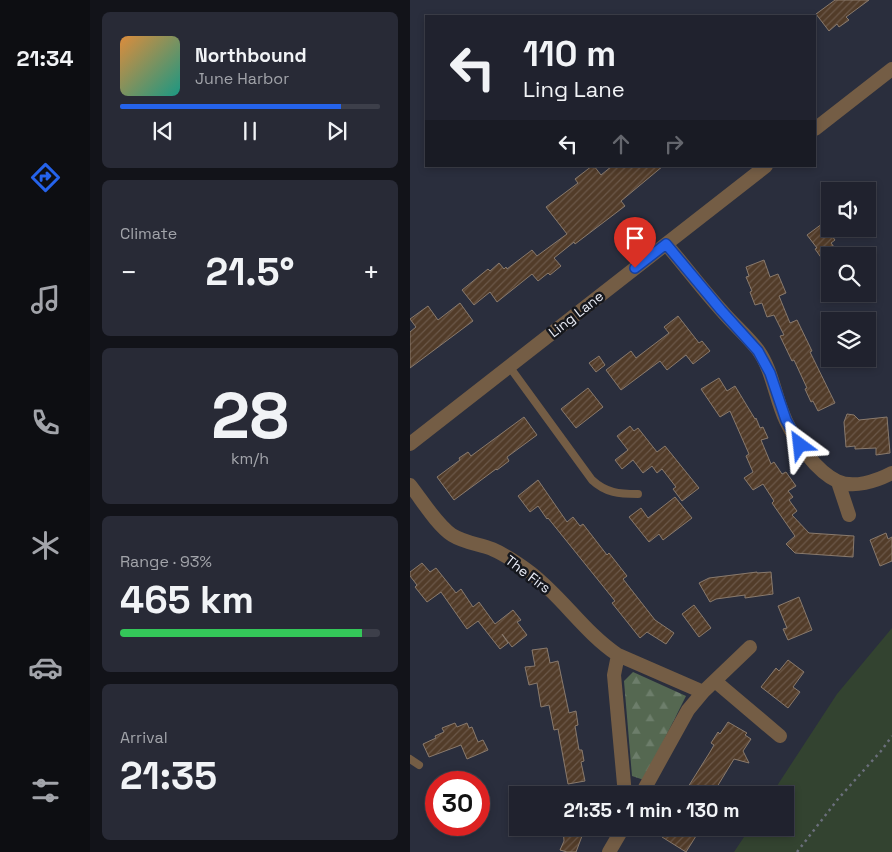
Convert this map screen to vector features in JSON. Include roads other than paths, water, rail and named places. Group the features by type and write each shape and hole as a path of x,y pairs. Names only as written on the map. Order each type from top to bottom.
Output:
{"street":[{"path":"816,128 892,69"},
{"name":"Ling Lane","path":"410,444 765,167"},
{"path":"666,244 758,351 770,373 786,420 800,445 817,466 838,482 857,484 892,473"},
{"path":"838,482 849,515"},
{"name":"The Firs","path":"410,485 443,527 451,534 465,541 492,549 513,560 550,589 593,635 618,655 703,692"},
{"path":"646,786 688,710 703,692 750,648"},
{"path":"618,655 614,675 624,786"},
{"path":"715,681 780,736"},
{"path":"609,852 618,836"}],"lane":[{"path":"509,366 592,480 608,491 618,494 638,494"},
{"path":"410,759 419,765"}]}
